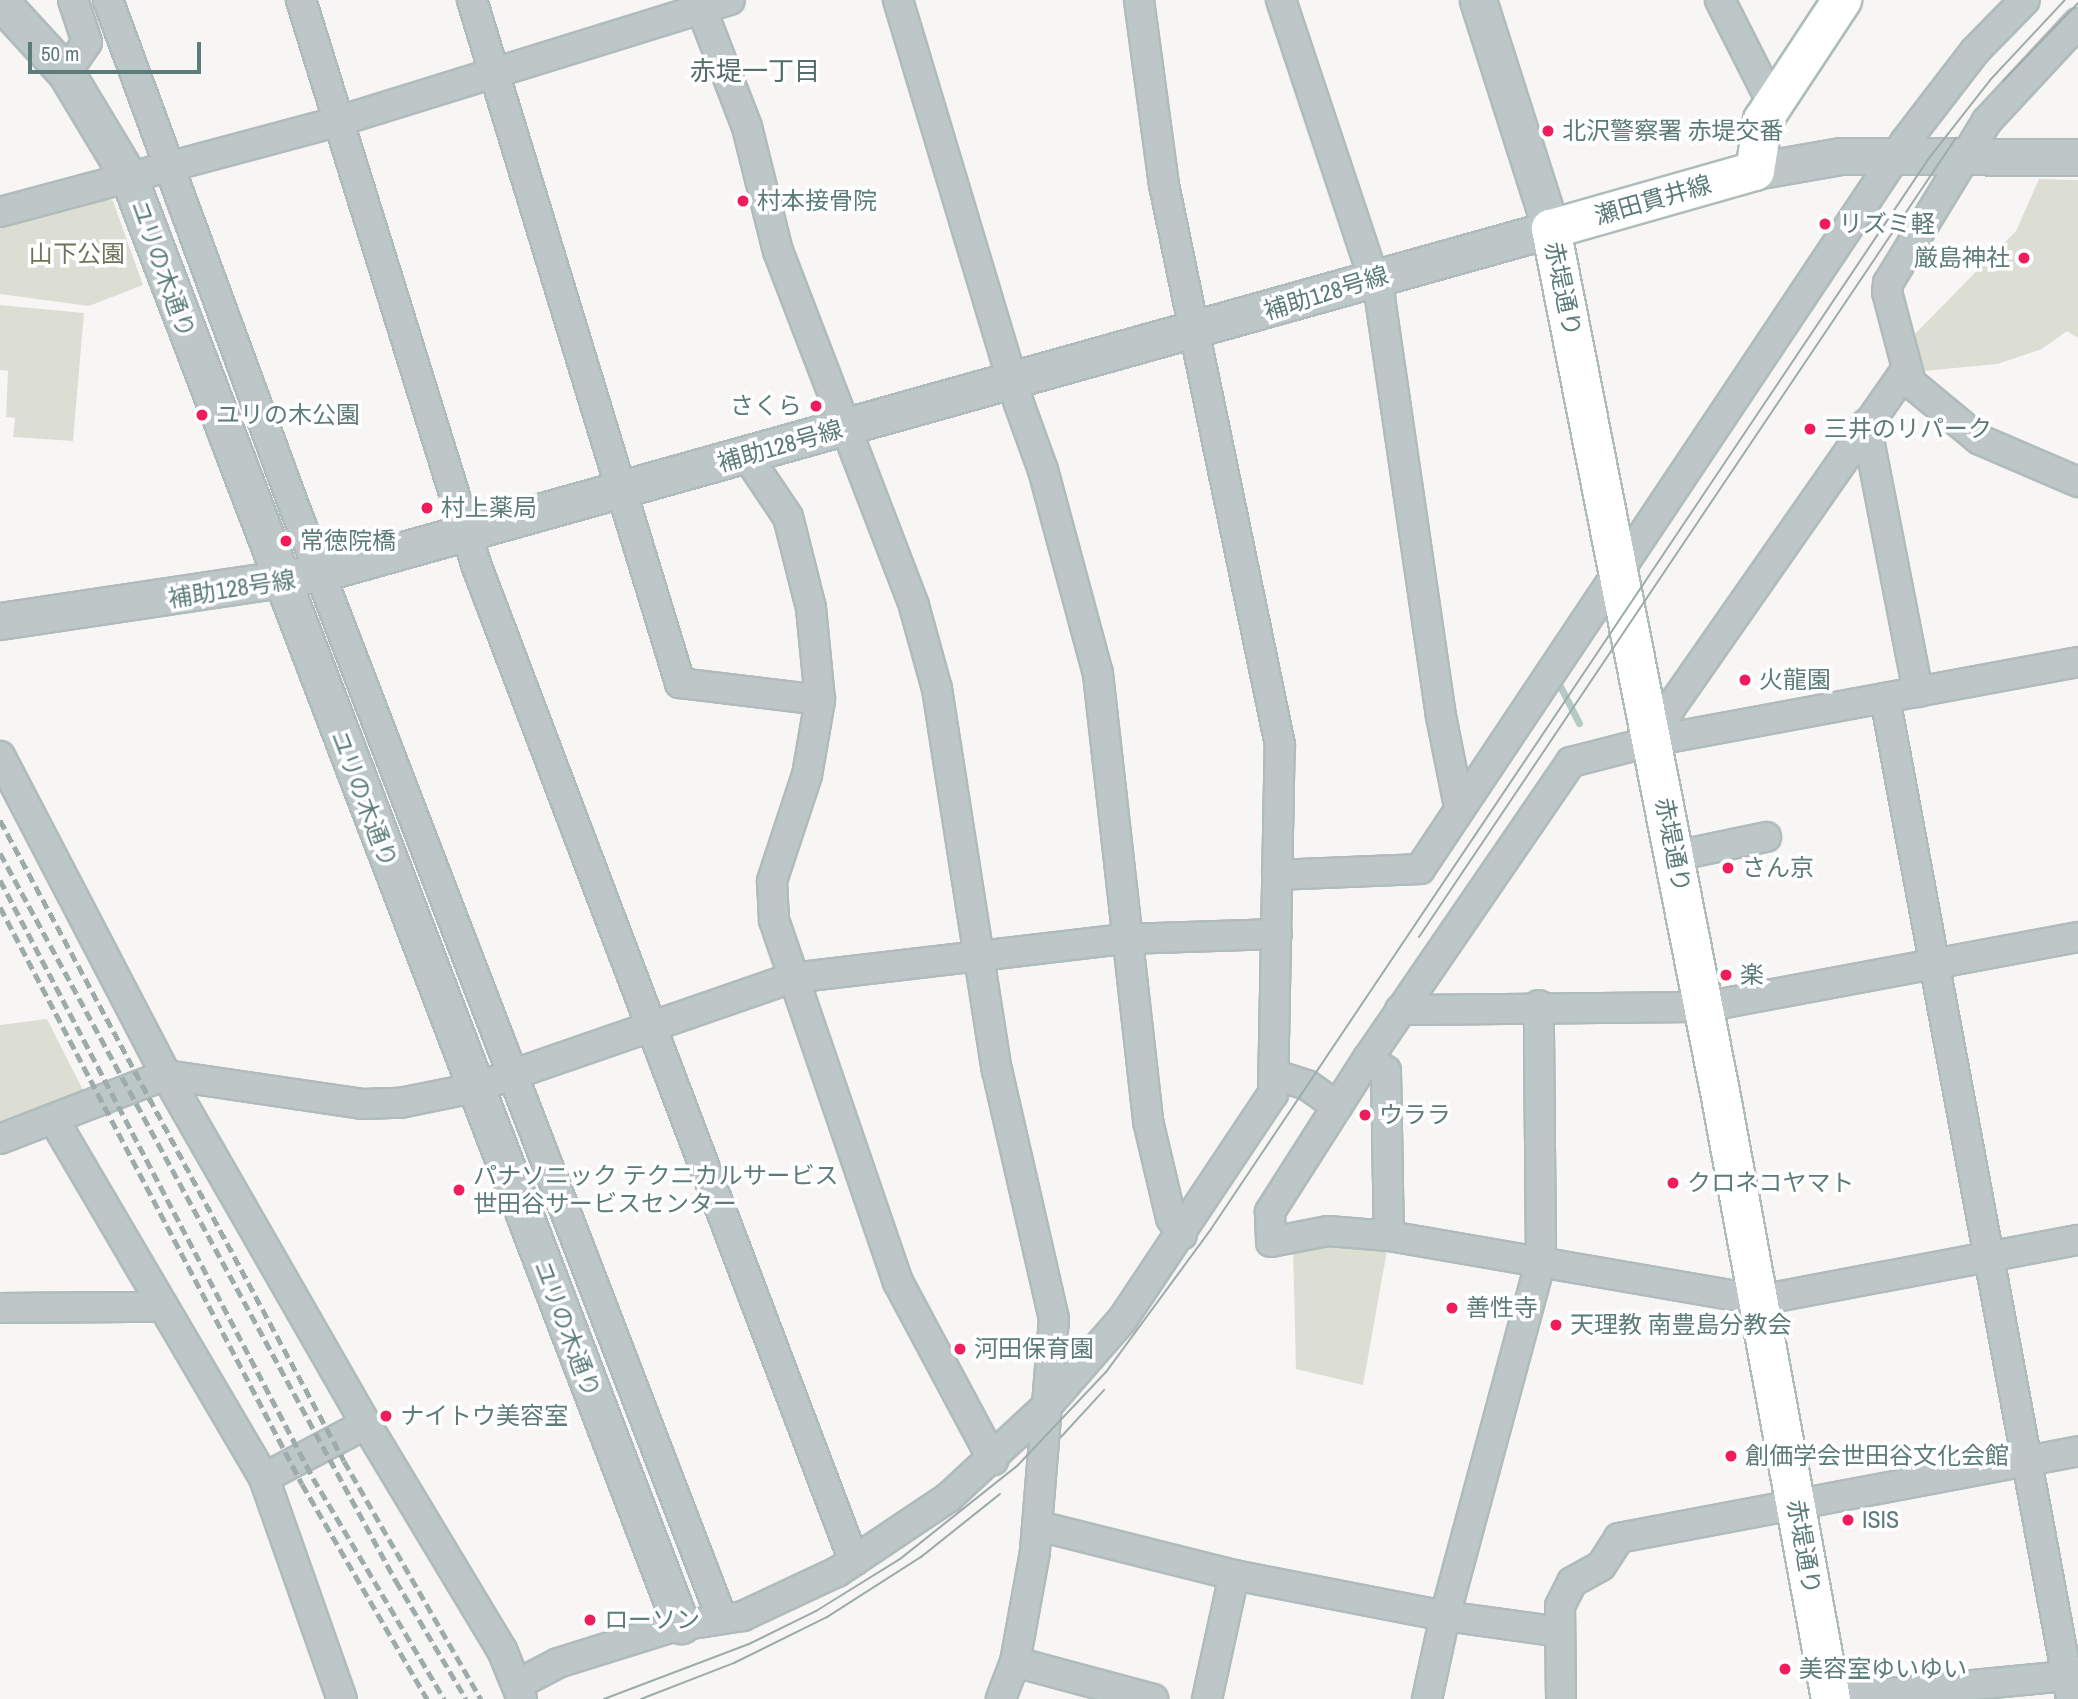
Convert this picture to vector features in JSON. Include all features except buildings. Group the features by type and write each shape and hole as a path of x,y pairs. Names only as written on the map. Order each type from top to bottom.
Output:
{"main road":[{"path":"1755,171 1763,121 1772,103 1842,0"},
{"name":"瀬田貫井線","path":"1551,229 1755,171"},
{"name":"赤堤通り","path":"1551,229 1760,1300 1830,1699"}],"street":[{"path":"66,73 87,42 73,0"},
{"path":"108,0 321,573 721,1616"},
{"path":"301,0 466,534 653,1023 854,1562"},
{"path":"472,0 625,490 680,683 820,700"},
{"path":"898,0 1012,382 1043,470 1098,674 1125,939 1148,1121 1171,1218 1182,1235"},
{"path":"0,756 166,1075 366,1424 502,1650 520,1692 558,1663 681,1625 721,1616 743,1616 854,1562 909,1527 993,1460 1046,1407 1122,1320 1182,1235 1273,1094 1276,1075 1280,746 1164,185 1139,0"},
{"path":"1281,0 1371,279 1380,298 1441,716 1460,806"},
{"name":"赤堤通り","path":"1478,0 1551,229"},
{"path":"1720,0 1772,103"},
{"path":"1277,875 1420,869 1940,93 2025,0"},
{"name":"ユリの木通り","path":"0,1 66,73 129,178 681,1625"},
{"path":"0,212 339,121 495,74 711,3 747,127 778,251 915,606 937,689 998,1070 1054,1319 1038,1526 1015,1662 1001,1699"},
{"path":"2078,23 1987,121 1888,283 1905,371 1911,383 1980,440 2078,483"},
{"name":"瀬田貫井線","path":"1755,171 1817,158 2078,157"},
{"name":"補助128号線","path":"0,621 281,582 321,573 1196,332 1371,279 1551,229"},
{"path":"1653,741 1671,707 1905,371"},
{"path":"1866,424 1918,692"},
{"path":"747,456 788,517 811,608 820,700 807,775 772,881 774,920 898,1282 993,1460"},
{"path":"2078,662 1653,741 1571,762 1400,1010 1270,1212 1271,1242 1328,1231 1389,1236 1541,1259 1760,1300 2078,1240"},
{"path":"1830,1699 2072,1683 2026,1461 1885,698"},
{"path":"1675,856 1766,837"},
{"path":"0,1139 166,1075 362,1104 400,1103 474,1088 653,1023 792,978 1125,939 1277,934"},
{"path":"1400,1010 1539,1005 1704,1007 2078,937"},
{"path":"1427,1699 1445,1616 1541,1259 1539,1005"},
{"path":"1368,1058 1387,1071 1389,1236"},
{"path":"1276,1075 1307,1085 1337,1106"},
{"path":"54,1120 264,1478 342,1699"},
{"path":"0,1308 163,1307"},
{"path":"264,1478 366,1424"},
{"path":"1561,1699 1560,1606 1572,1582 1601,1566 1619,1538 2078,1451"},
{"path":"1038,1526 1234,1575 1445,1616 1560,1632"},
{"path":"1207,1699 1234,1575"},
{"path":"1015,1662 1153,1699"}],"green space":[{"path":"2039,179 2078,180 2078,338 2067,331 2042,349 1997,364 1924,371 1908,341 2016,231"},
{"name":"山下公園","path":"99,195 113,201 143,285 89,306 0,294 0,221"},
{"path":"0,305 84,313 73,441 13,437 15,418 6,417 8,371 0,370"},
{"path":"47,1019 86,1096 0,1128 0,1025"},
{"path":"1333,1241 1388,1245 1363,1385 1296,1369 1293,1249"}],"waterway":[{"path":"1559,684 1579,723"}],"tram line":[{"path":"604,1699 749,1644 816,1611 900,1559 1018,1465 1106,1372 1211,1229 1929,158 1991,79 2065,0"},
{"path":"2003,81 2078,3"},
{"path":"1419,937 1956,138"},
{"path":"1061,1437 1104,1390"},
{"path":"641,1699 734,1663 827,1617 921,1557 1000,1494"}],"railway":[{"path":"0,820 344,1461 481,1699"},
{"path":"0,853 396,1581 466,1699"},
{"path":"0,880 313,1478 444,1699"},
{"path":"0,907 302,1484 427,1699"}],"place":[{"name":"北沢警察署 赤堤交番","path":"1548,131"},
{"name":"村本接骨院","path":"743,201"},
{"name":"リズミ軽","path":"1825,224"},
{"name":"厳島神社","path":"2024,258"},
{"name":"さくら","path":"816,406"},
{"name":"ユリの木公園","path":"202,415"},
{"name":"三井のリパーク","path":"1810,429"},
{"name":"村上薬局","path":"427,508"},
{"name":"常徳院橋","path":"286,541"},
{"name":"火龍園","path":"1745,680"},
{"name":"さん京","path":"1728,868"},
{"name":"楽","path":"1726,975"},
{"name":"ウララ","path":"1365,1115"},
{"name":"クロネコヤマト","path":"1673,1183"},
{"name":"パナソニック テクニカルサービス 世田谷サービスセンター","path":"459,1190"},
{"name":"善性寺","path":"1452,1308"},
{"name":"天理教 南豊島分教会","path":"1556,1325"},
{"name":"河田保育園","path":"960,1349"},
{"name":"ナイトウ美容室","path":"386,1416"},
{"name":"創価学会世田谷文化会館","path":"1731,1456"},
{"name":"ISIS","path":"1848,1520"},
{"name":"ローソン","path":"590,1620"},
{"name":"美容室ゆいゆい","path":"1785,1669"}],"district":[{"name":"赤堤一丁目","path":"755,71"}]}
